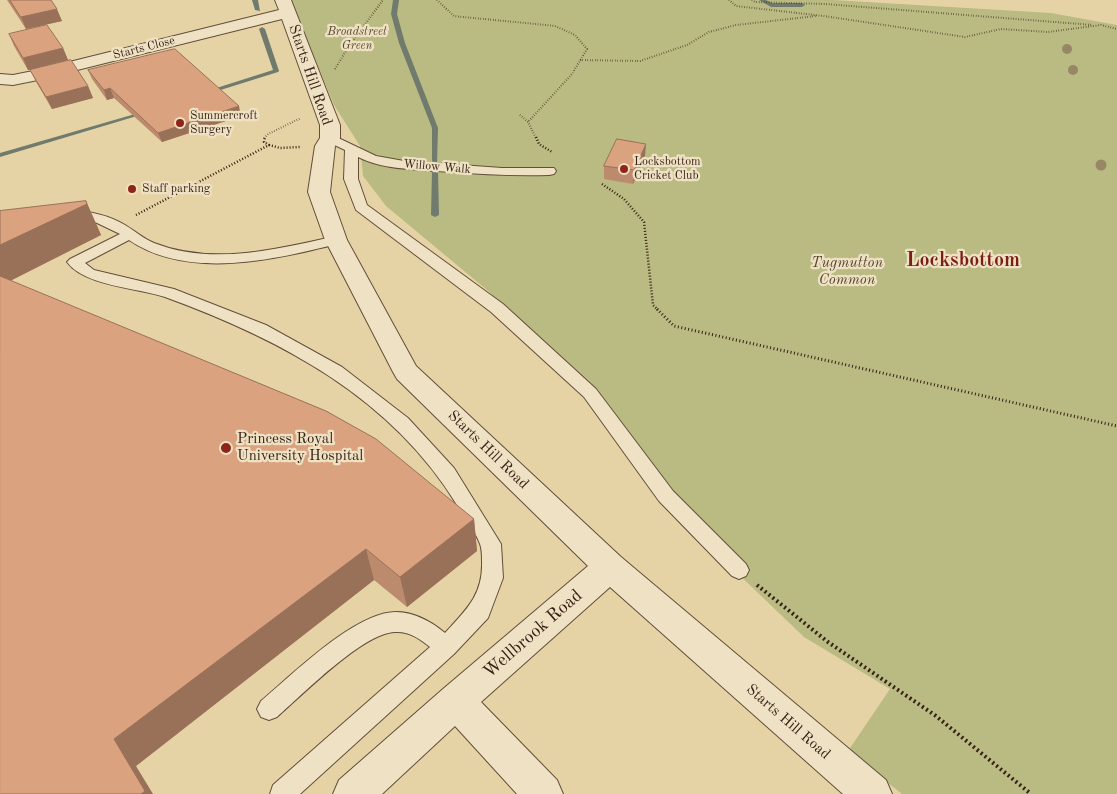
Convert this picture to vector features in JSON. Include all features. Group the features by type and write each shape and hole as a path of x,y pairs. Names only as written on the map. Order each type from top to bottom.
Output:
{"street":[{"name":"Starts Hill Road","path":"286,6 330,125 330,138 325,146 319,192 336,240 406,372 610,567 872,794"},
{"name":"Starts Close","path":"0,80 13,80 33,76 286,6"},
{"name":"Wellbrook Road","path":"353,794 456,700 610,567"},
{"path":"456,700 543,794"}],"lane":[{"name":"Willow Walk","path":"330,138 372,159 404,165 502,172 549,171"},
{"path":"351,150 351,179 361,207 497,308 590,393 666,496 738,570"},
{"path":"57,213 94,216 123,230 149,246 190,257 231,260 336,240"},
{"path":"123,230 75,262 89,273 168,292 260,329 336,370 402,423 447,473 491,544 493,578 480,611 446,647 282,794"},
{"path":"268,709 338,650 365,631 394,622 424,628 446,647"}],"path":[{"path":"320,96 349,46 383,0"},
{"path":"437,0 454,16 542,24 566,30 582,41 587,49 572,74 528,122"},
{"path":"729,0 736,6 824,16 964,37 1001,29 1048,32 1101,26"},
{"path":"752,0 755,2 825,4 1117,28"},
{"path":"580,60 640,61 688,45 709,32 736,25 824,16"},
{"path":"520,115 528,122 539,144 557,155"},
{"path":"303,116 268,134 264,138 264,142 280,148 308,146"},
{"path":"123,230 269,145"},
{"path":"602,184 624,199 644,222 653,305 674,326 1117,426"},
{"path":"738,570 828,642 936,716 1031,794"}],"green space":[{"name":"Tugmutton Common","path":"290,0 833,0 1051,13 1117,25 1117,794 902,794 848,751 890,689 804,637 658,497 618,445 634,439 609,405 487,290 386,206 363,176 360,146 334,105"}],"building":[{"path":"10,0 51,0 57,9 21,17"},
{"path":"47,25 63,48 23,58 9,34"},
{"path":"175,49 239,106 158,133 110,88 104,90 88,70"},
{"path":"71,60 88,86 46,97 30,70"},
{"path":"617,139 646,144 634,170 604,166"},
{"path":"86,201 87,204 0,245 0,211"},
{"path":"0,276 326,411 376,439 474,519 400,577 366,549 114,739 145,791 141,794 0,794"}],"waterway":[{"path":"255,0 258,10"},
{"path":"396,0 394,14 402,43 435,128 435,163"},
{"path":"762,0 771,5 802,5"},
{"path":"209,92 276,71 262,29"},
{"path":"0,155 144,113"},
{"path":"435,171 435,215"}],"place":[{"name":"Summercroft Surgery","path":"180,123"},
{"name":"Locksbottom Cricket Club","path":"624,169"},
{"name":"Staff parking","path":"132,189"},
{"name":"Princess Royal University Hospital","path":"226,448"}],"district":[{"name":"Locksbottom","path":"963,261"}],"park label":[{"name":"Broadstreet Green","path":"357,39"}]}
